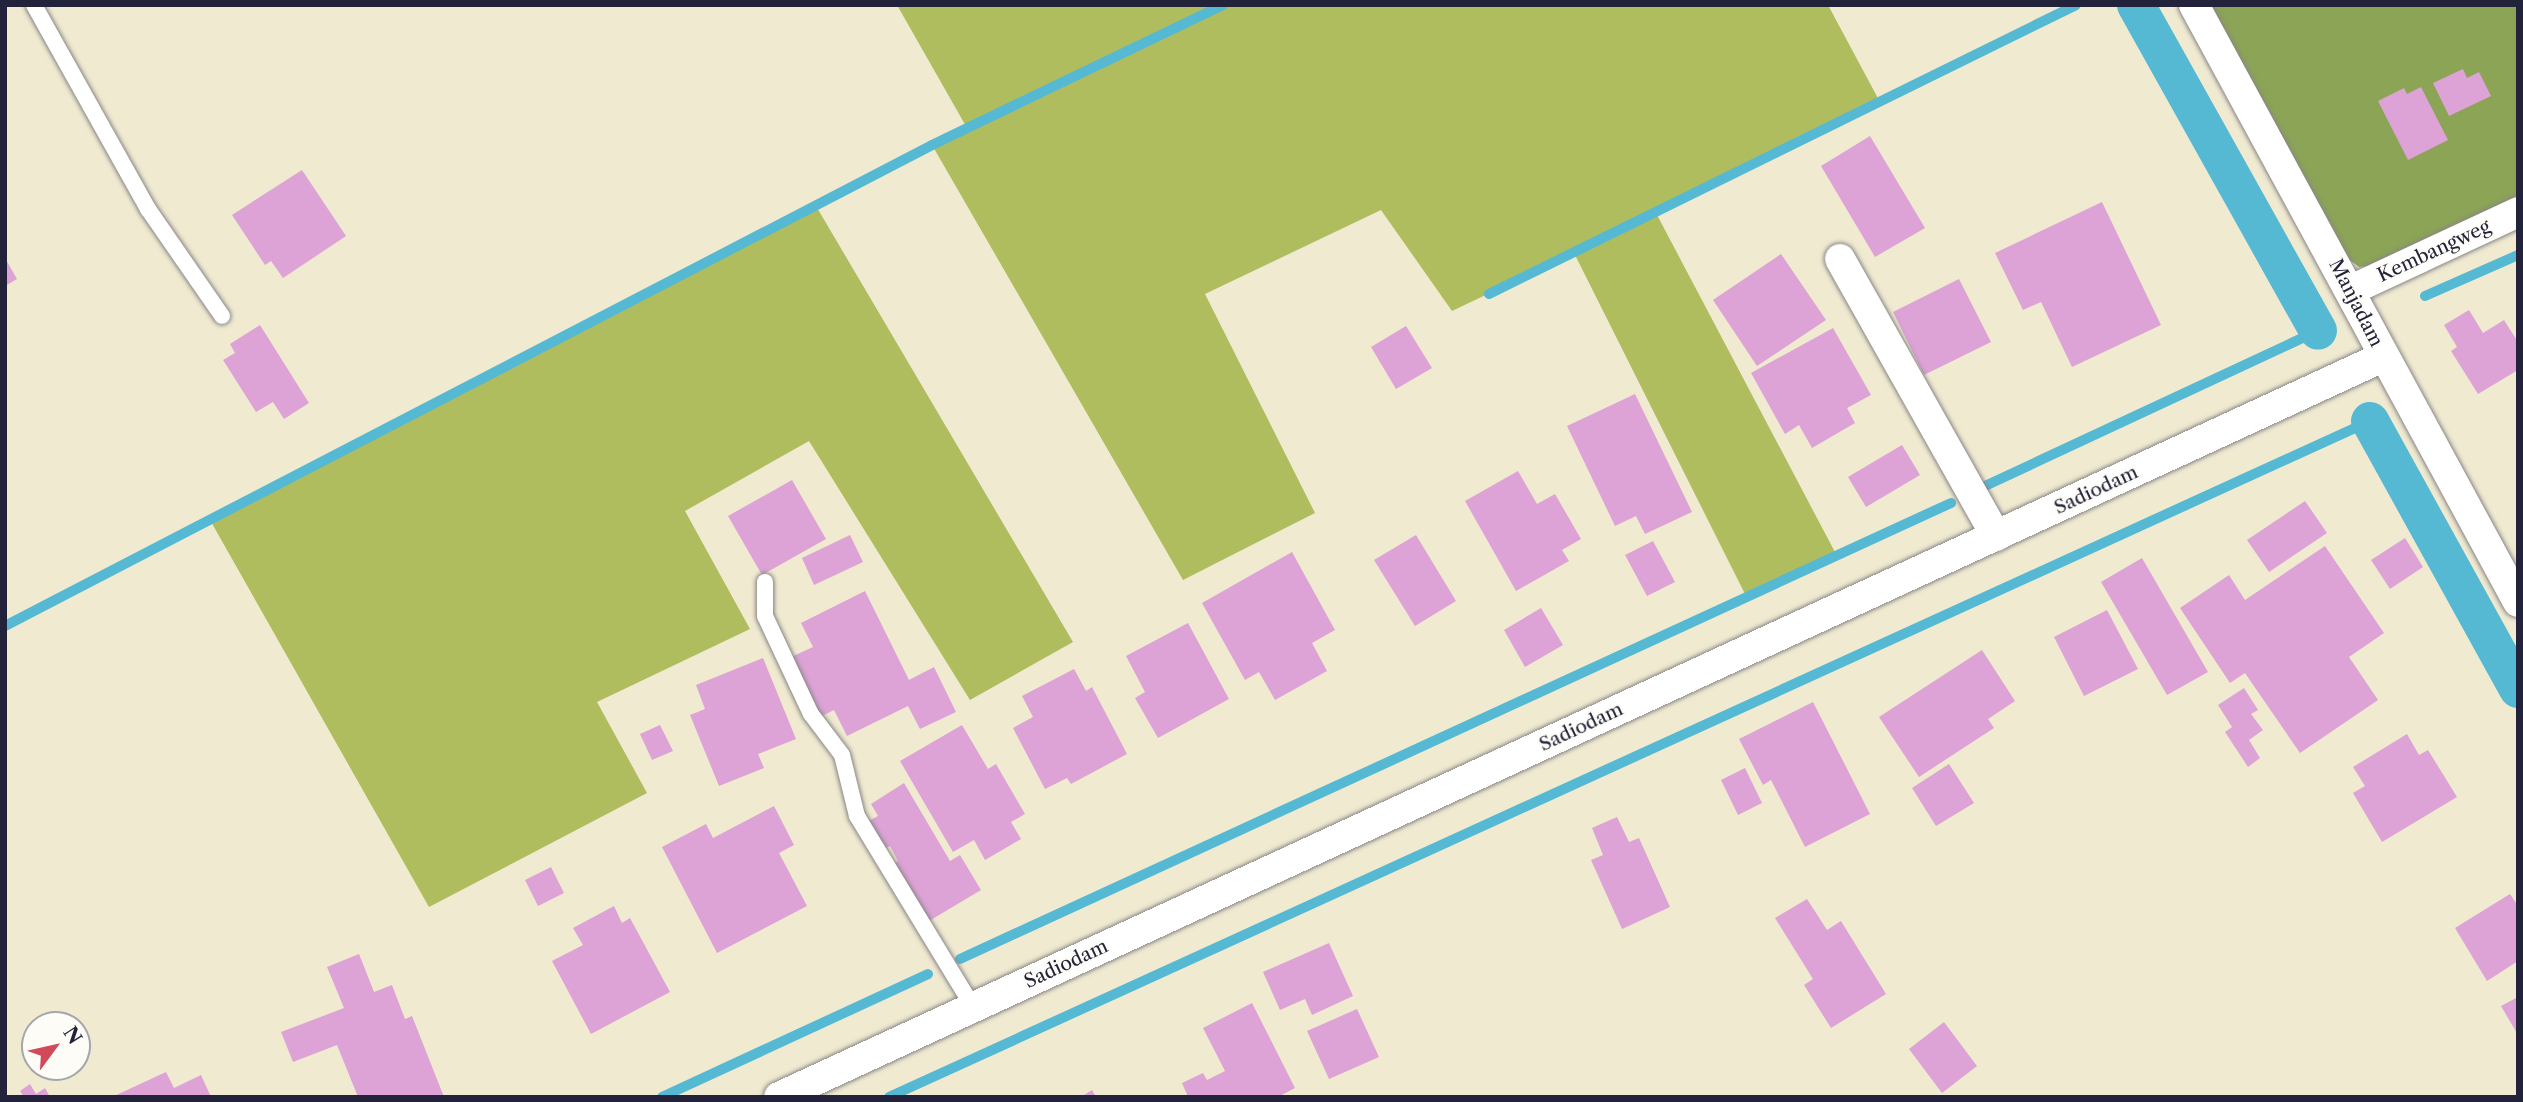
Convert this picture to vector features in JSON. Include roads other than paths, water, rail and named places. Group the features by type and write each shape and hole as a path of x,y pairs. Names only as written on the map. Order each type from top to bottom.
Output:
{"street":[{"name":"Manjadam","path":"2194,5 2518,602"},
{"name":"Kembangweg","path":"2351,290 2518,212"},
{"path":"1840,259 1996,536"},
{"name":"Sadiodam","path":"779,1097 2383,357"}],"lane":[{"path":"34,5 148,209 222,316"},
{"path":"765,582 765,616 811,713 842,755 858,816 973,1007"}],"waterway":[{"path":"5,626 932,145 1223,5"},
{"path":"1489,294 2076,5"},
{"path":"2136,5 2318,331"},
{"path":"2425,296 2518,255"},
{"path":"1985,486 2318,331"},
{"path":"889,1097 2370,421"},
{"path":"2370,421 2518,689"},
{"path":"960,959 1951,503"},
{"path":"662,1097 928,974"}]}
